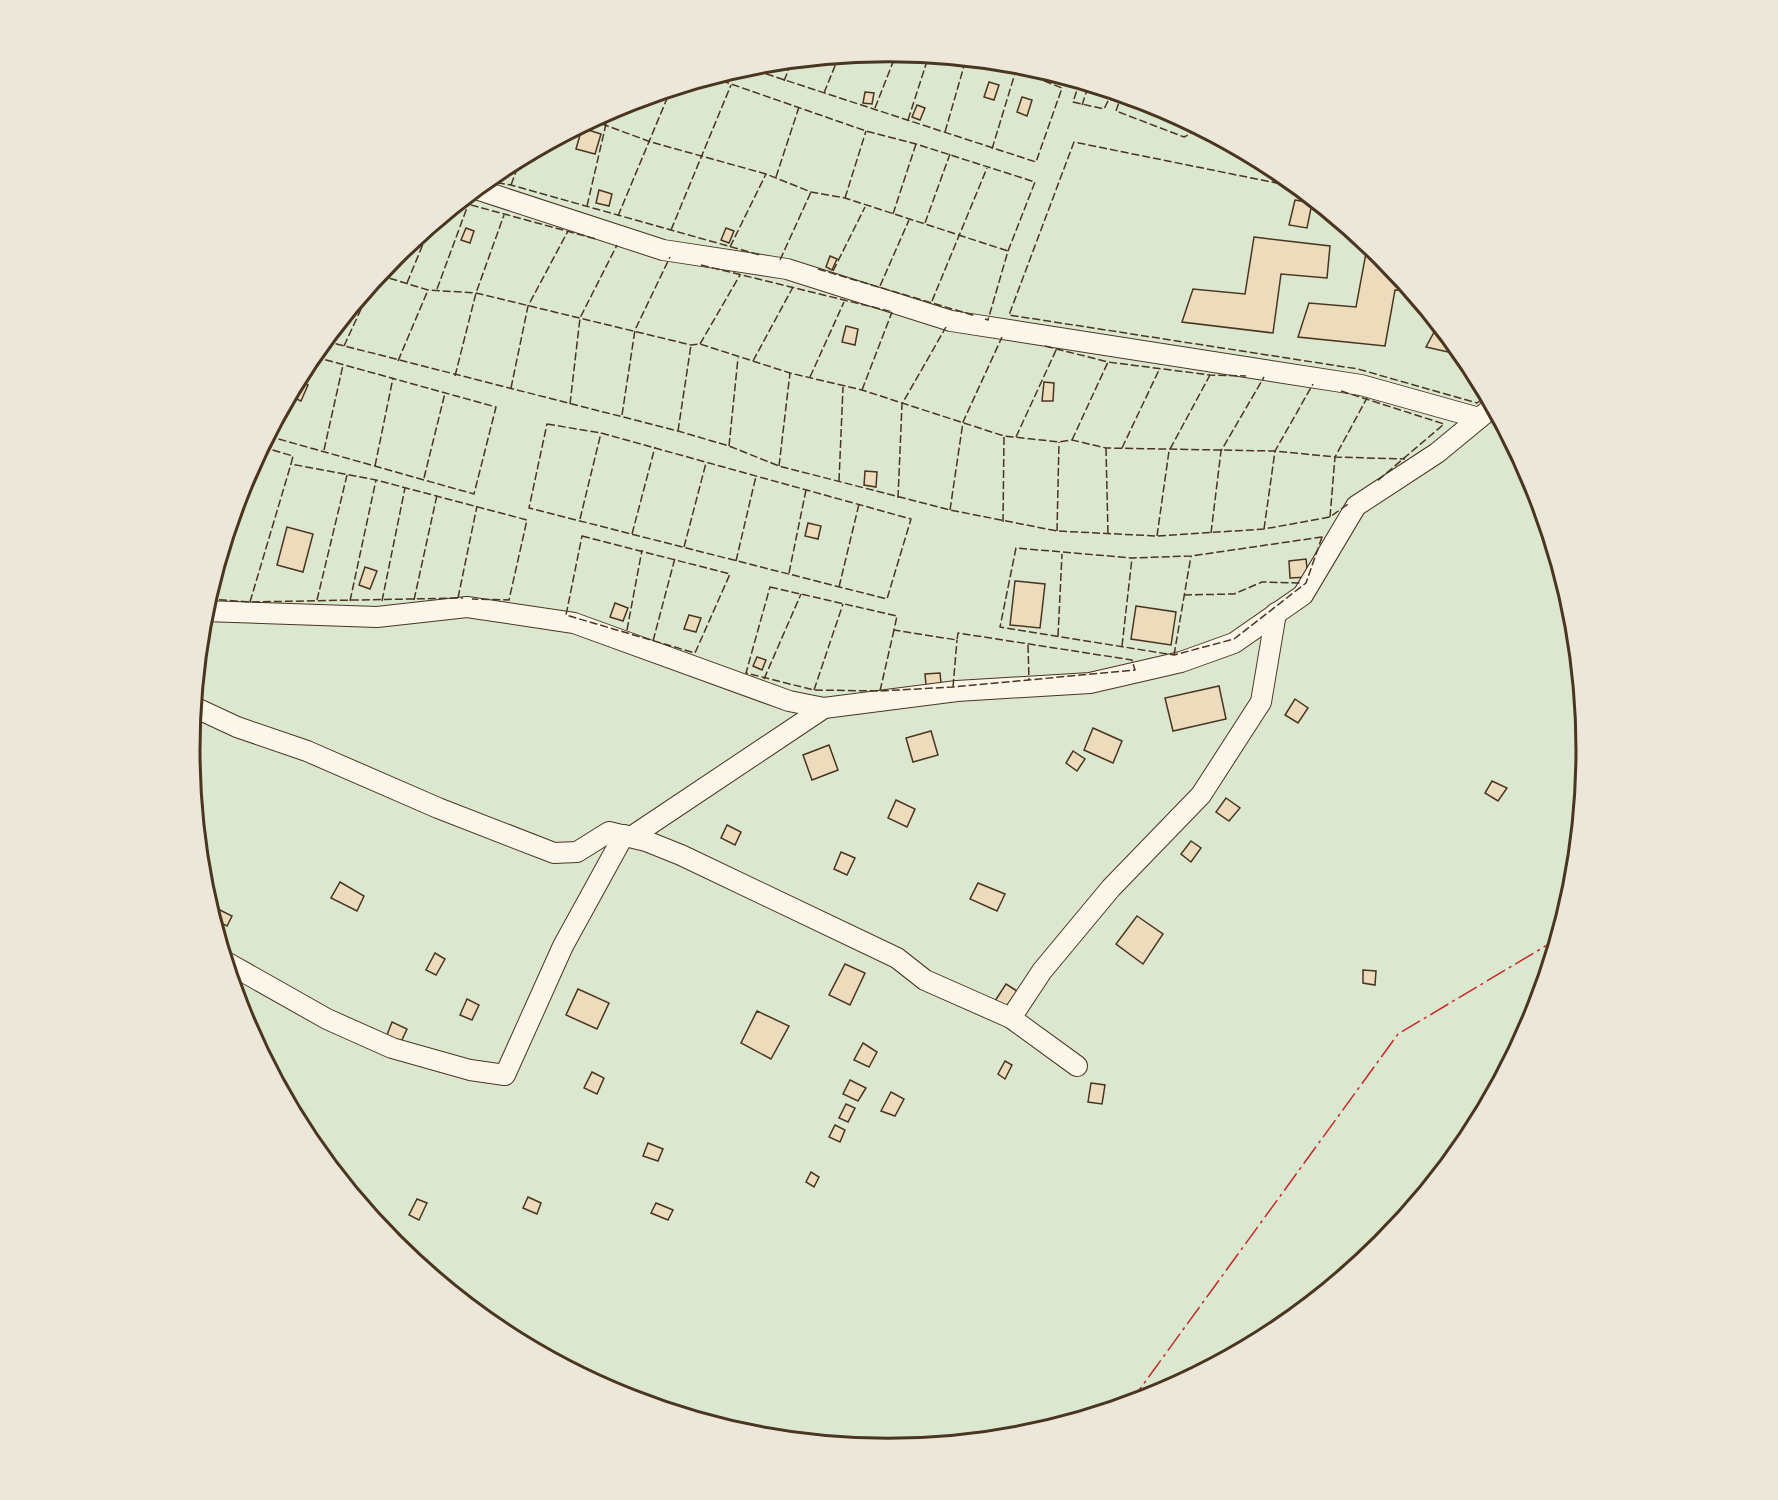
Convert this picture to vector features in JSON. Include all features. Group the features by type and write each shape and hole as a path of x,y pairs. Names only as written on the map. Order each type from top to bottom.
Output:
{"street":[{"path":"486,192 663,250 787,268 951,321 1360,385 1486,412"},
{"path":"215,611 377,617 467,607 574,623 789,701 824,708 957,691 1090,683 1181,662 1234,642 1302,595 1356,506 1437,453 1486,412"},
{"path":"1011,1018 1042,971 1111,888 1201,795 1261,702 1276,613"},
{"path":"236,968 327,1019 392,1048 470,1070 505,1075 563,946 628,836 824,708"},
{"path":"202,711 237,727 307,751 438,808 554,852 577,852 609,832 628,836 681,855 897,958 925,980 1011,1018 1077,1066"}],"green space":[{"path":"844,63 934,63 979,67 1067,85 1110,98 1194,133 1233,154 1272,178 1343,232 1407,296 1435,331 1461,367 1506,445 1541,529 1554,572 1572,660 1576,705 1576,795 1572,840 1554,928 1541,971 1506,1055 1485,1094 1461,1133 1407,1204 1343,1268 1308,1296 1272,1322 1194,1367 1110,1402 1067,1415 979,1433 934,1437 844,1437 799,1433 711,1415 668,1402 584,1367 545,1346 506,1322 435,1268 371,1204 343,1169 317,1133 272,1055 237,971 224,928 206,840 202,795 200,750 206,660 224,572 237,529 272,445 293,406 317,367 371,296 435,232 470,204 506,178 584,133 668,98 711,85 799,67"}],"building":[{"path":"989,82 999,85 994,100 984,97"},
{"path":"865,92 874,93 872,104 863,103"},
{"path":"1022,97 1032,100 1027,116 1017,112"},
{"path":"917,105 925,108 920,120 912,117"},
{"path":"590,130 601,134 595,154 576,149 580,135"},
{"path":"599,190 612,194 609,206 596,203"},
{"path":"1295,200 1305,202 1311,207 1307,228 1289,225"},
{"path":"466,228 474,231 470,243 461,240"},
{"path":"726,228 734,231 729,243 721,240"},
{"path":"1254,237 1330,246 1327,278 1281,274 1273,333 1182,322 1193,289 1245,294"},
{"path":"1366,254 1402,290 1395,290 1385,346 1298,337 1309,303 1356,307"},
{"path":"830,256 837,259 832,270 826,267"},
{"path":"846,326 858,329 855,345 842,342"},
{"path":"1435,331 1451,353 1426,347"},
{"path":"1044,382 1054,383 1053,401 1042,401"},
{"path":"306,384 308,385 301,401 297,399"},
{"path":"865,471 877,472 876,487 864,485"},
{"path":"808,523 821,526 818,539 805,536"},
{"path":"287,527 313,534 303,572 277,565"},
{"path":"1306,559 1308,577 1290,578 1289,561"},
{"path":"365,567 377,571 370,589 359,585"},
{"path":"1015,581 1045,584 1040,628 1010,625"},
{"path":"615,603 628,608 623,621 610,617"},
{"path":"1136,606 1176,612 1171,645 1131,639"},
{"path":"689,615 701,618 696,632 684,629"},
{"path":"757,657 766,660 762,670 753,666"},
{"path":"940,673 941,683 926,685 925,674"},
{"path":"1219,686 1226,719 1173,731 1165,698"},
{"path":"1295,699 1308,708 1298,723 1285,715"},
{"path":"1093,728 1122,741 1113,763 1084,750"},
{"path":"931,731 938,755 913,762 906,738"},
{"path":"829,745 838,770 812,780 803,755"},
{"path":"1073,751 1085,759 1077,771 1066,763"},
{"path":"1492,781 1507,788 1498,801 1485,793"},
{"path":"1226,798 1240,808 1229,821 1216,812"},
{"path":"896,800 915,809 907,827 888,818"},
{"path":"727,825 741,832 735,845 721,838"},
{"path":"1191,841 1201,848 1191,862 1181,854"},
{"path":"841,852 855,858 847,875 834,869"},
{"path":"340,882 364,896 357,911 331,898"},
{"path":"978,883 1005,894 997,911 970,899"},
{"path":"220,910 232,916 227,926 223,924"},
{"path":"1137,916 1163,934 1143,964 1116,944"},
{"path":"435,953 445,959 436,975 426,970"},
{"path":"845,964 865,973 850,1005 829,995"},
{"path":"1363,970 1376,971 1375,985 1363,983"},
{"path":"1006,984 1017,991 1004,1010 993,1004"},
{"path":"578,989 609,1003 597,1029 566,1015"},
{"path":"467,999 479,1005 472,1020 460,1015"},
{"path":"757,1011 789,1026 771,1059 741,1043"},
{"path":"392,1022 407,1029 401,1042 387,1035"},
{"path":"863,1043 877,1052 869,1067 854,1060"},
{"path":"1005,1061 1012,1065 1005,1079 998,1074"},
{"path":"592,1072 604,1078 597,1094 584,1088"},
{"path":"850,1080 866,1088 858,1101 843,1094"},
{"path":"1091,1083 1105,1085 1102,1104 1088,1102"},
{"path":"891,1092 904,1099 895,1116 881,1111"},
{"path":"846,1104 855,1108 848,1122 839,1118"},
{"path":"835,1125 845,1130 840,1142 829,1137"},
{"path":"648,1143 663,1149 658,1161 643,1156"},
{"path":"811,1172 819,1177 814,1187 806,1182"},
{"path":"528,1197 541,1203 537,1214 523,1208"},
{"path":"417,1199 427,1203 419,1220 409,1215"},
{"path":"656,1203 673,1210 668,1220 651,1213"}],"fence":[{"path":"875,108 893,62"},
{"path":"908,120 926,63"},
{"path":"824,93 836,64"},
{"path":"945,132 964,66"},
{"path":"784,81 789,69"},
{"path":"764,73 1036,162 1062,88 1038,78"},
{"path":"992,149 1015,74"},
{"path":"725,82 866,131 916,144 1035,182 1008,251 988,320 985,319"},
{"path":"671,230 731,85"},
{"path":"1078,88 1073,102 1104,109 1109,99 1119,102 1116,111 1184,137 1193,132"},
{"path":"1082,105 1087,91"},
{"path":"618,216 667,98"},
{"path":"776,177 799,107"},
{"path":"587,206 606,123"},
{"path":"603,124 651,142 766,174 811,192 845,198 1008,251"},
{"path":"845,198 866,131"},
{"path":"1280,184 1074,142 1009,315 1358,369 1477,403 1481,400"},
{"path":"893,214 916,144"},
{"path":"925,223 950,154"},
{"path":"932,301 987,168"},
{"path":"511,185 516,172"},
{"path":"730,247 766,174"},
{"path":"499,183 760,255"},
{"path":"780,260 811,192"},
{"path":"469,205 596,239"},
{"path":"437,289 468,206"},
{"path":"833,271 865,207"},
{"path":"455,376 476,293 504,215"},
{"path":"880,286 909,220"},
{"path":"511,388 528,306 568,231"},
{"path":"407,283 424,243"},
{"path":"570,404 580,318 617,245"},
{"path":"622,415 635,330 670,257"},
{"path":"701,265 893,312"},
{"path":"818,269 976,316"},
{"path":"700,344 740,275"},
{"path":"388,278 428,290 476,293 691,345 700,344 790,373 862,390 1004,436 1059,442 1072,440 1106,448 1275,451 1335,457 1405,459"},
{"path":"753,361 793,287"},
{"path":"398,361 428,290"},
{"path":"810,377 844,302"},
{"path":"344,346 362,308"},
{"path":"862,390 892,312"},
{"path":"898,498 902,404 946,327"},
{"path":"950,510 963,422 1002,337"},
{"path":"334,343 678,431 729,446 779,466 950,510 1057,531 1157,536 1264,529 1330,517 1348,504"},
{"path":"678,431 691,345"},
{"path":"1045,346 1108,362 1210,375 1246,376"},
{"path":"1016,437 1057,348"},
{"path":"729,446 738,358"},
{"path":"276,438 474,494 496,407 323,359"},
{"path":"1072,440 1108,362"},
{"path":"324,450 343,365"},
{"path":"1122,448 1159,370"},
{"path":"779,466 790,373"},
{"path":"1157,536 1169,451 1210,375"},
{"path":"1211,533 1221,451 1264,377"},
{"path":"375,466 393,378"},
{"path":"1264,529 1275,451 1313,384"},
{"path":"839,481 843,387"},
{"path":"1341,391 1444,424 1376,482"},
{"path":"424,478 445,393"},
{"path":"1330,517 1335,457 1367,398"},
{"path":"547,424 601,433 911,519 887,599 529,508 547,424"},
{"path":"580,519 601,433"},
{"path":"1003,522 1004,436"},
{"path":"1057,531 1059,442"},
{"path":"632,534 655,447"},
{"path":"1106,448 1108,535"},
{"path":"270,449 293,456 291,464 376,480 527,520 509,600 472,599"},
{"path":"684,547 706,463"},
{"path":"250,602 291,464"},
{"path":"317,600 347,475"},
{"path":"736,561 756,476"},
{"path":"350,601 376,480"},
{"path":"382,601 405,488"},
{"path":"789,573 806,490"},
{"path":"414,600 437,495"},
{"path":"839,587 859,504"},
{"path":"458,598 477,506"},
{"path":"582,536 730,574 695,653 566,615 582,536"},
{"path":"1322,537 1306,583 1234,639 1174,655 1000,627 1016,548 1132,558 1191,556 1322,537"},
{"path":"627,630 642,550"},
{"path":"1058,636 1062,554"},
{"path":"1174,655 1191,556"},
{"path":"653,641 675,558"},
{"path":"1122,646 1132,558"},
{"path":"1184,595 1234,594 1262,582 1302,583"},
{"path":"770,587 897,616 894,630 957,640 958,633 1132,660 1135,670 953,687 880,691 814,690 746,673 770,587"},
{"path":"764,679 801,594"},
{"path":"218,600 250,602 463,598"},
{"path":"814,690 843,604"},
{"path":"880,691 894,630"},
{"path":"953,687 957,640"},
{"path":"1028,645 1029,680"}],"power":[{"path":"1138,1391 1398,1034 1549,944"}]}
